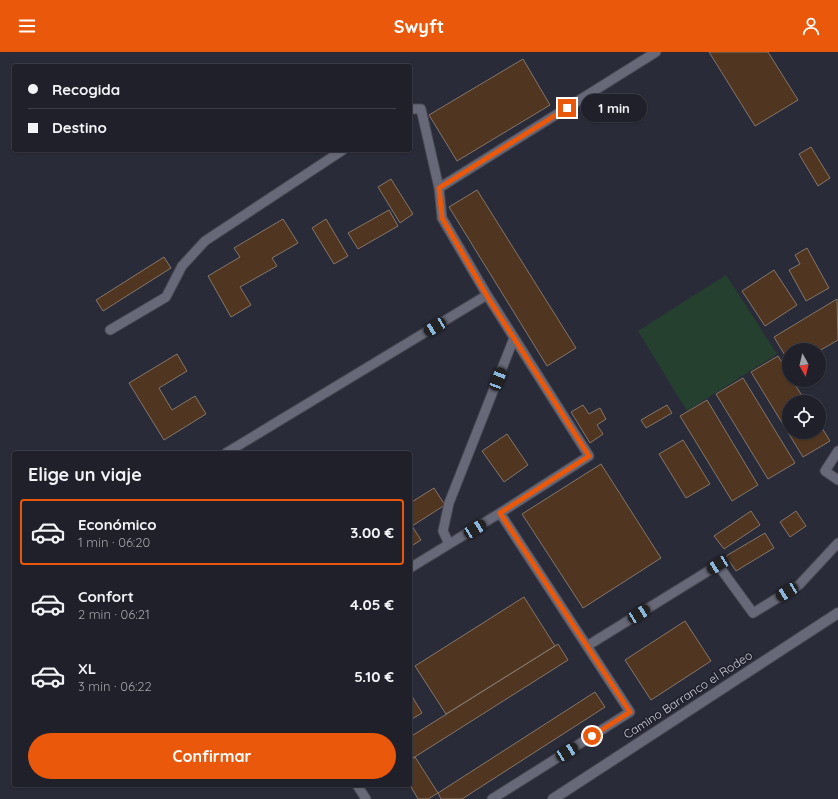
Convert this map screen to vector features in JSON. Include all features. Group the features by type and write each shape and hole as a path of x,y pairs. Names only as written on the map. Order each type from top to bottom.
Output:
{"street":[{"name":"Camino Barranco el Rodeo","path":"553,799 838,613"}],"lane":[{"path":"439,188 656,52"},
{"path":"412,109 421,109 439,188 442,218 487,296 589,456 412,567"},
{"path":"110,330 166,297 182,266 205,241 340,152"},
{"path":"229,451 487,296"},
{"path":"449,544 443,531 449,503 514,338"},
{"path":"838,451 825,471 838,480"},
{"path":"492,799 630,712 500,513"},
{"path":"587,646 718,565 753,613 798,585 838,543"},
{"path":"358,787 366,799"}],"green space":[{"path":"726,275 777,354 687,411 638,331"}],"building":[{"path":"709,52 768,52 798,100 755,126"},
{"path":"523,59 550,105 457,161 429,115"},
{"path":"811,147 830,178 818,186 799,154"},
{"path":"391,179 413,214 400,223 378,187"},
{"path":"477,190 576,348 547,366 449,207"},
{"path":"389,210 398,226 358,249 348,233"},
{"path":"283,219 298,243 272,258 277,266 240,287 251,305 231,317 208,276 240,257 234,248"},
{"path":"326,219 348,256 334,264 312,228"},
{"path":"807,248 829,288 806,301 789,270 800,264 795,255"},
{"path":"164,257 171,268 103,311 96,300"},
{"path":"774,270 797,305 765,326 742,291"},
{"path":"837,299 838,340 826,347 826,343 782,343 782,350 774,337"},
{"path":"177,354 187,371 159,388 172,410 195,396 206,414 164,440 129,383"},
{"path":"778,356 782,363 782,387 796,387 802,395 782,395 782,423 751,372"},
{"path":"743,378 795,463 768,479 716,394"},
{"path":"707,400 758,485 732,501 680,416"},
{"path":"583,405 589,414 600,408 606,419 597,425 603,434 590,443 571,412"},
{"path":"667,405 672,413 646,428 641,420"},
{"path":"507,434 528,465 504,482 482,451"},
{"path":"826,434 830,441 803,457 792,439 826,439"},
{"path":"683,440 710,484 686,498 659,454"},
{"path":"601,464 661,558 583,608 522,514"},
{"path":"434,488 445,505 412,526 412,502"},
{"path":"751,511 760,525 724,549 714,536"},
{"path":"796,511 806,526 790,537 780,522"},
{"path":"412,526 421,540 412,546"},
{"path":"765,533 774,548 736,571 726,556"},
{"path":"524,597 555,646 446,714 415,666"},
{"path":"685,621 711,661 651,700 625,660"},
{"path":"558,644 568,660 412,759 412,736"},
{"path":"595,692 605,707 462,799 441,799 438,793"},
{"path":"412,696 422,713 412,719"},
{"path":"415,757 438,793 428,799 418,799 411,787 412,759"}],"route":[{"path":"567,108 439,188 442,218 487,296 589,456 500,513 630,712 592,736"}]}
